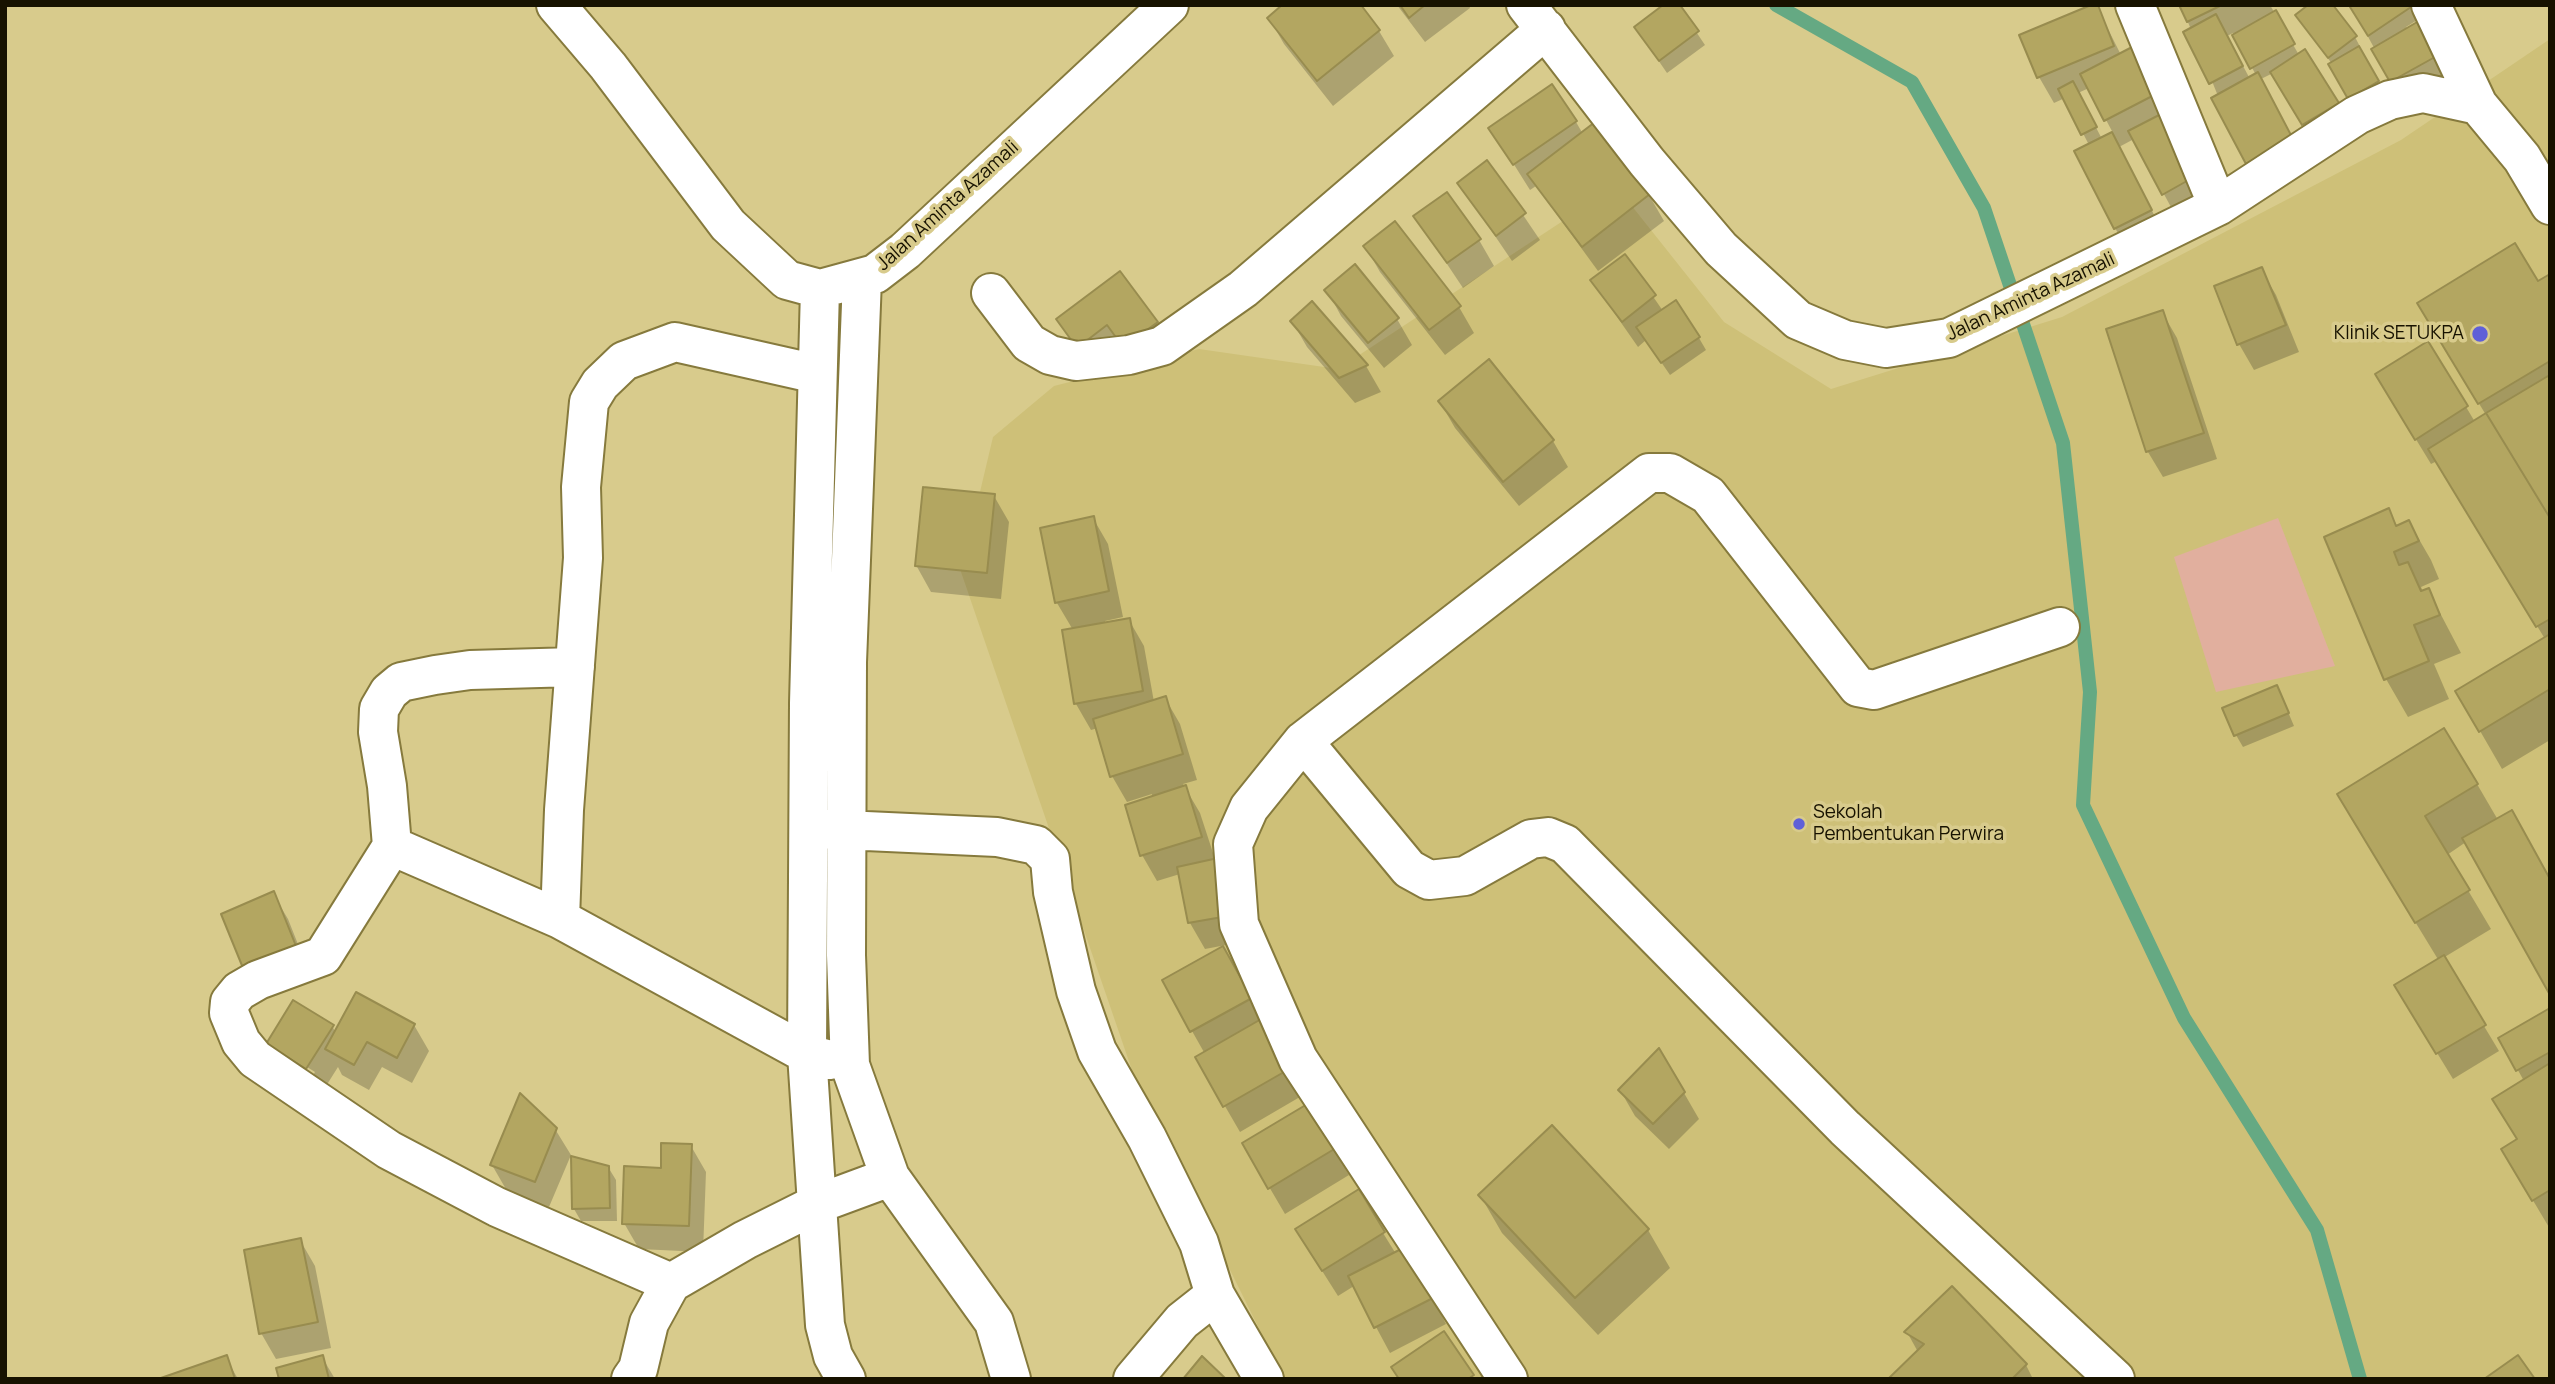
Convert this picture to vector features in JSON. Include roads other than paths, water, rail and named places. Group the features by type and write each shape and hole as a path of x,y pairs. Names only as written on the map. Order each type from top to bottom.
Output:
{"street":[{"name":"Jalan Aminta Azamali","path":"556,5 608,66 728,225 786,280 820,289 874,274 905,251 1169,5"},
{"path":"2135,5 2218,206"},
{"path":"2431,5 2478,106 2522,158 2550,205"},
{"name":"Jalan Aminta Azamali","path":"1536,17 1647,162 1721,249 1798,320 1845,340 1886,348 1948,338 2074,278 2218,206 2357,116 2390,100 2423,93 2478,106"},
{"path":"991,293 1029,343 1050,355 1076,360 1129,355 1162,346 1243,289 1536,17"},
{"path":"862,279 848,662 846,955 850,1065 890,1177 994,1322 1011,1379"},
{"path":"820,289 813,494 807,1054 825,1325 833,1356 846,1379"},
{"path":"560,919 564,810 583,558 581,487 589,402 600,384 624,361 675,342 817,374"},
{"path":"1508,1379 1298,1059 1239,924 1233,844 1249,808 1303,741 1649,473 1670,473 1708,495 1858,687 1874,690 2060,627"},
{"path":"813,494 854,495"},
{"path":"575,667 446,673 401,682 389,692 379,709 378,732 387,786 392,846 323,956 258,980 239,991 230,1002 229,1013 241,1042 276,1075 388,1150 497,1207 671,1283"},
{"path":"1303,741 1409,869 1429,880 1465,876 1531,839 1548,837 1564,844 1845,1128 2115,1379"},
{"path":"808,828 997,837 1036,845 1049,859 1053,892 1076,991 1097,1051 1147,1138 1194,1231 1216,1295 1264,1379"},
{"path":"392,846 560,919 807,1054 850,1065"},
{"path":"631,1379 638,1369 649,1323 671,1283 745,1240 817,1205 890,1177"},
{"path":"1133,1379 1182,1321 1216,1295"}],"waterway":[{"path":"1776,5 1912,82 1984,208 2063,443 2090,692 2083,805 2184,1018 2317,1230 2360,1379"}],"place":[{"name":"Klinik SETUKPA","path":"2480,334"},
{"name":"Sekolah Pembentukan Perwira","path":"1799,824"}]}
